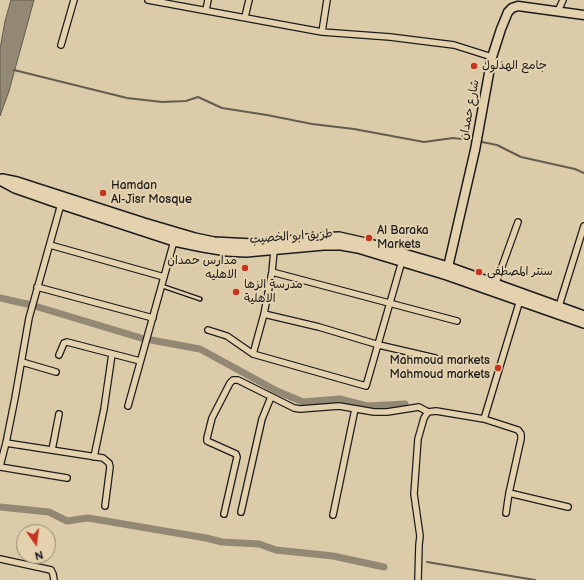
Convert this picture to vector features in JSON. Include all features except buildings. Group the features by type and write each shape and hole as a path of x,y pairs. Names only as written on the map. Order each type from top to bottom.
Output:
{"main road":[{"name":"شارع حمدان","path":"448,267 475,150 492,57 508,12 512,8 518,6 584,15"},
{"name":"طريق ابو الخصيب","path":"0,179 15,188 61,204 143,227 199,239 234,244 263,244 339,237 370,244 496,283 584,316"},
{"name":"طريق ابو الخصيب","path":"0,179 17,182 143,227 174,240 227,251 274,251 324,245 341,245 358,248 452,277 584,323"}],"street":[{"path":"61,45 74,0"},
{"path":"148,0 322,32 390,37 454,46 492,57"},
{"path":"206,10 208,0"},
{"path":"245,17 249,0"},
{"path":"322,32 327,0"},
{"path":"558,11 563,0"},
{"path":"61,204 29,318 22,362 0,467 67,478"},
{"path":"496,283 518,222"},
{"path":"559,306 584,226"},
{"path":"128,406 174,240"},
{"path":"50,245 164,277"},
{"path":"253,354 264,314 272,272 274,251"},
{"path":"208,330 227,336 253,354 366,386 402,261"},
{"path":"272,272 390,302 457,321"},
{"path":"37,287 153,318"},
{"path":"484,419 520,300"},
{"path":"264,314 319,327 378,345 435,358"},
{"path":"59,355 64,343 67,342 140,361"},
{"path":"94,457 104,409 112,354"},
{"path":"22,362 56,372"},
{"path":"224,514 237,457 236,454 207,441 207,438 212,418 233,380 238,380 294,408 300,409 339,406 374,412 387,412 418,407 428,412 436,411 484,419 518,430 521,434 521,439 506,513"},
{"path":"241,512 262,419 271,397"},
{"path":"333,515 355,409"},
{"path":"418,580 420,536 415,504 415,475 418,439 424,418 428,412"},
{"path":"52,450 59,414"},
{"path":"6,443 103,458 109,463 110,466 104,506"},
{"path":"509,493 568,507"},
{"path":"0,559 51,570 54,580"}],"lane":[{"path":"162,286 200,299"}],"shaded area":[{"path":"11,0 34,0 9,91 0,116 0,49 5,21"}],"waterway":[{"path":"14,70 127,98 162,102 186,101 198,97 222,108 312,124 354,129 424,142 453,138 471,140"},
{"path":"482,142 497,145 521,157 575,169 584,173"},
{"path":"0,298 27,304"},
{"path":"38,307 141,338"},
{"path":"151,340 200,349 277,391 303,402 340,399 367,406 405,404"},
{"path":"0,507 49,512 67,521 88,518 222,542 259,544 276,550 333,556 384,567"},
{"path":"427,562 535,580"}],"place":[{"name":"جامع الهذلول","path":"474,66"},
{"name":"Hamdan Al-Jisr Mosque","path":"103,193"},
{"name":"Al Baraka Markets","path":"369,238"},
{"name":"مدارس حمدان الاهليه","path":"245,268"},
{"name":"سنتر المصطفى","path":"479,272"},
{"name":"مدرسة الزها الاهلية","path":"236,292"},
{"name":"Mahmoud markets Mahmoud markets","path":"498,368"}]}
